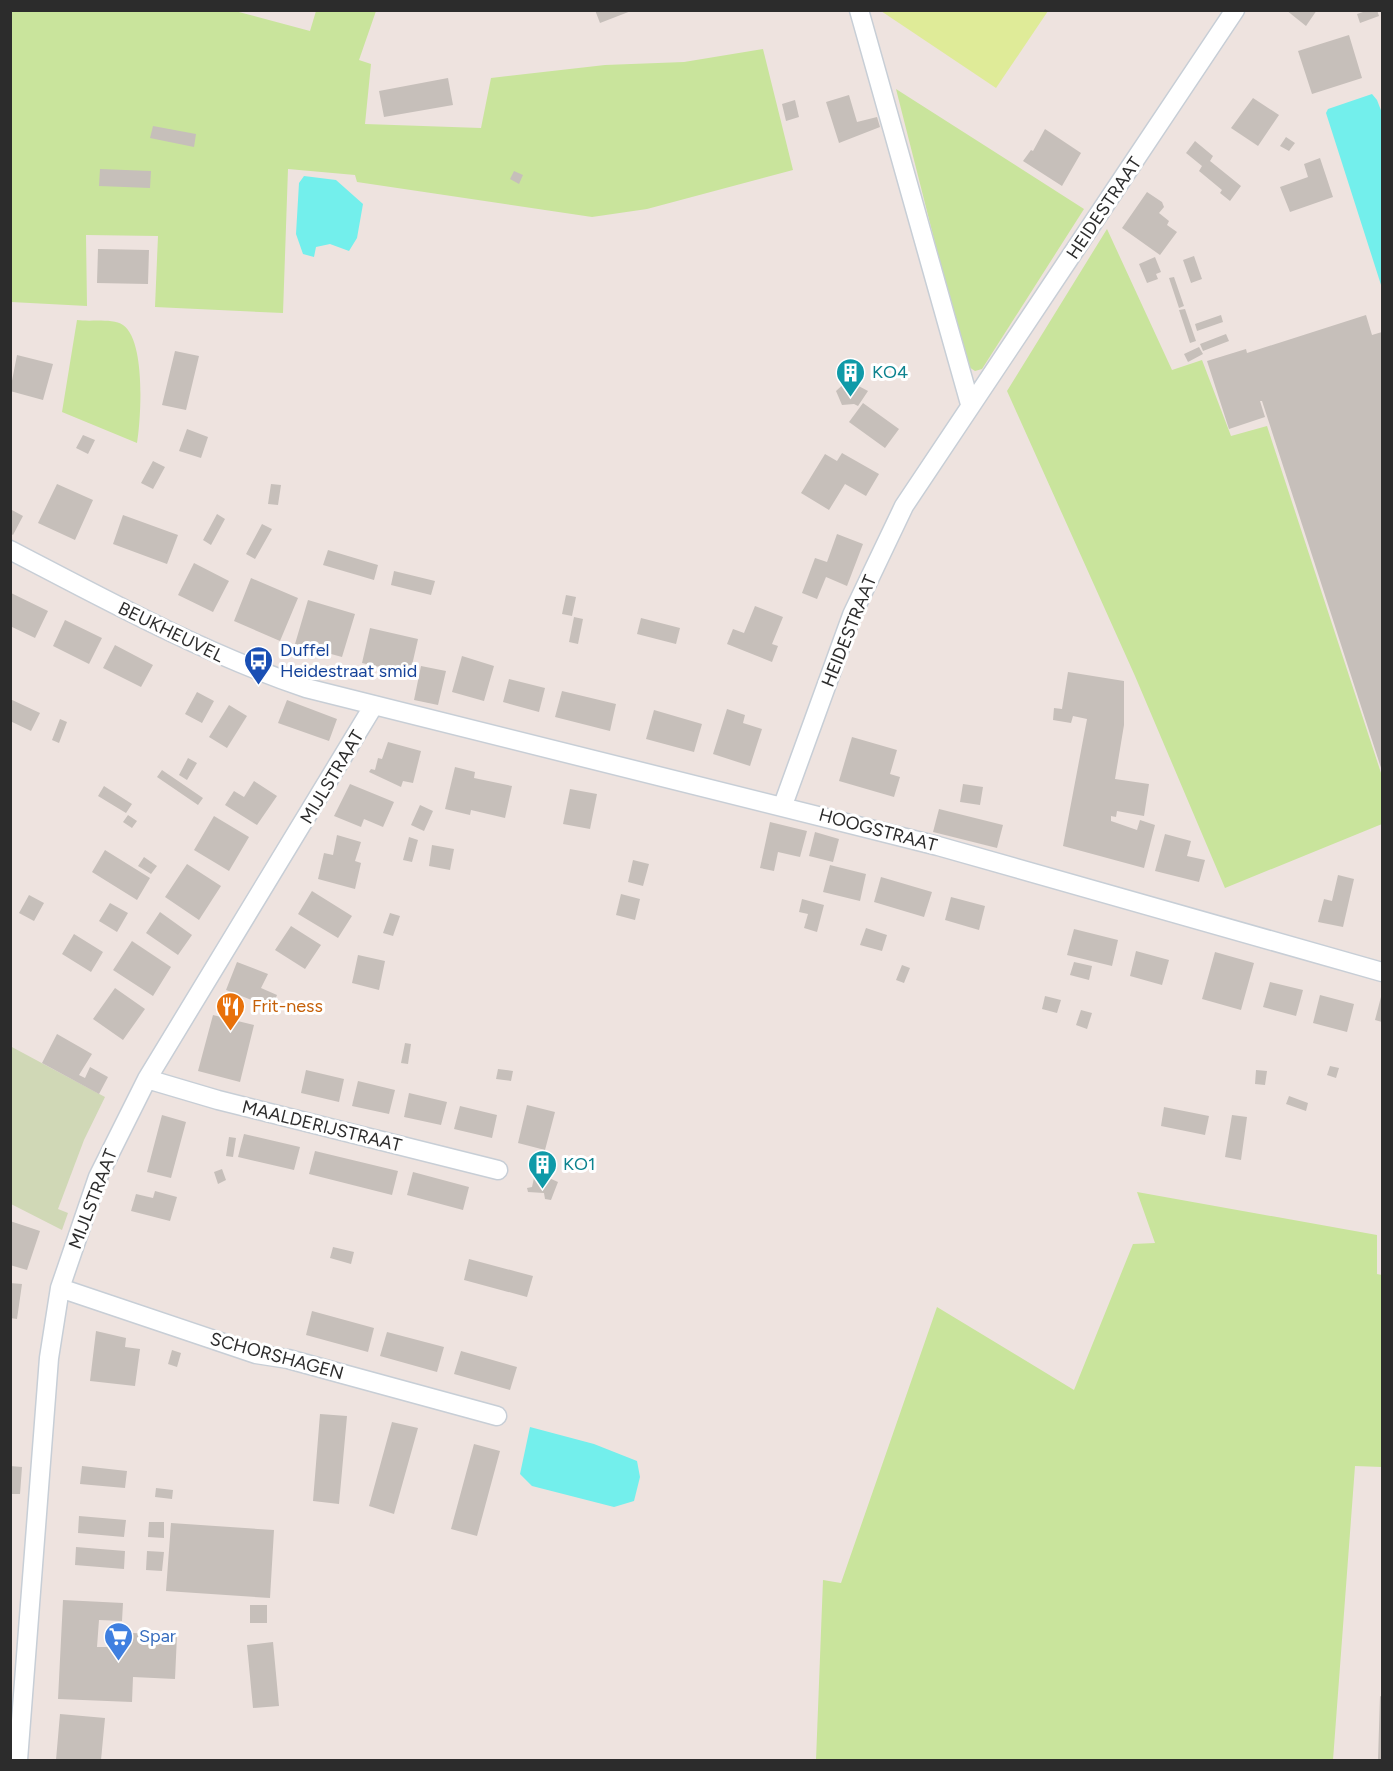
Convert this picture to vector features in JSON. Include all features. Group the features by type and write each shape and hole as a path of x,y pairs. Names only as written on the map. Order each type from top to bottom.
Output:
{"street":[{"path":"859,10 970,404"},
{"name":"HEIDESTRAAT","path":"783,805 852,615 904,506 1235,10"},
{"name":"BEUKHEUVEL","path":"10,550 217,655 306,688 374,705"},
{"name":"HOOGSTRAAT","path":"374,705 783,805 938,846 1379,975"},
{"name":"MIJLSTRAAT","path":"18,1761 49,1358 60,1288 98,1177 147,1078 374,705"},
{"name":"MAALDERIJSTRAAT","path":"147,1078 218,1100 498,1170"},
{"name":"SCHORSHAGEN","path":"60,1288 255,1354 288,1359 497,1416"}],"green space":[{"path":"10,11 235,11 310,31 316,11 376,11 359,60 371,64 365,124 481,128 491,78 605,65 684,62 763,49 793,170 647,209 592,217 357,182 355,175 288,169 283,313 155,307 158,236 86,235 87,306 11,302"},
{"path":"881,11 1048,11 996,88"},
{"path":"896,89 1084,209 982,369 975,371 966,365"},
{"path":"1107,229 1172,370 1202,360 1231,436 1267,426 1382,776 1382,824 1225,888 1135,676 1007,391"},
{"path":"77,320 118,323 123,325 130,334 139,363 140,417 137,443 62,412"},
{"path":"10,1046 105,1097 84,1140 58,1209 68,1213 62,1230 11,1204"},
{"path":"1137,1192 1377,1235 1377,1274 1382,1275 1382,1467 1355,1466 1333,1760 816,1760 823,1580 841,1583 937,1307 1074,1390 1133,1244 1155,1243"}],"water":[{"path":"1372,94 1382,113 1382,288 1326,113 1328,109"},
{"path":"304,176 336,180 363,204 357,238 349,251 330,244 316,247 314,257 303,254 296,234 299,183"},
{"path":"530,1427 594,1444 637,1461 640,1477 634,1501 614,1507 532,1486 520,1474"}],"building":[{"path":"595,10 631,10 631,11 600,23"},
{"path":"1286,10 1317,10 1306,26"},
{"path":"1377,10 1379,16 1360,23 1357,14"},
{"path":"1349,35 1362,78 1312,94 1298,51"},
{"path":"448,78 453,105 384,117 379,91"},
{"path":"849,95 857,122 877,117 880,127 839,143 826,102"},
{"path":"1253,98 1279,115 1258,146 1231,128"},
{"path":"795,100 799,117 786,121 782,104"},
{"path":"153,126 196,134 194,147 150,138"},
{"path":"1045,129 1081,153 1062,186 1023,161 1031,150 1033,151"},
{"path":"1286,137 1295,143 1289,151 1280,146"},
{"path":"1195,141 1213,156 1210,161 1241,186 1230,201 1220,193 1222,190 1199,171 1202,166 1186,153"},
{"path":"1320,158 1333,197 1290,212 1280,187 1308,177 1304,164"},
{"path":"100,169 151,171 150,188 99,186"},
{"path":"514,171 523,175 519,184 510,179"},
{"path":"1147,192 1162,202 1164,207 1159,213 1169,221 1167,225 1177,232 1160,255 1122,228"},
{"path":"98,249 149,250 148,284 97,283"},
{"path":"1194,256 1202,279 1191,283 1183,260"},
{"path":"1155,257 1161,272 1156,274 1158,279 1147,283 1139,264"},
{"path":"1174,277 1184,306 1179,308 1169,278"},
{"path":"1185,309 1196,341 1190,343 1179,310"},
{"path":"1221,315 1223,322 1197,331 1195,324"},
{"path":"1366,315 1372,335 1382,332 1382,771 1262,401 1260,401 1265,417 1229,429 1207,361 1246,349 1247,353"},
{"path":"1226,334 1229,341 1203,351 1200,344"},
{"path":"1199,347 1203,354 1188,362 1184,354"},
{"path":"175,351 199,356 186,410 162,405"},
{"path":"17,355 53,364 43,400 10,391"},
{"name":"KO4","path":"847,381 850,387 853,383 868,391 858,406 842,405 836,391"},
{"path":"863,403 899,429 885,448 849,422"},
{"path":"187,429 208,437 201,458 179,451"},
{"path":"83,435 95,440 88,454 76,448"},
{"path":"842,453 879,474 866,496 845,484 829,510 801,493 825,454 837,461"},
{"path":"153,461 165,467 153,489 141,483"},
{"path":"57,484 93,500 75,540 38,523"},
{"path":"271,484 281,485 278,505 268,504"},
{"path":"10,509 23,516 13,535 10,533"},
{"path":"217,514 225,519 211,545 203,540"},
{"path":"123,515 178,535 167,564 113,544"},
{"path":"262,524 272,529 255,559 246,554"},
{"path":"837,534 863,544 847,586 826,577 817,599 802,593 815,558 827,562"},
{"path":"328,550 378,565 374,580 323,565"},
{"path":"194,563 229,581 213,612 178,595"},
{"path":"394,571 435,581 431,595 391,585"},
{"path":"251,578 298,598 280,641 234,621"},
{"path":"11,593 48,611 35,638 10,626"},
{"path":"566,595 576,597 572,616 562,614"},
{"path":"308,600 355,614 342,657 295,644"},
{"path":"755,606 783,617 772,644 778,646 772,662 727,644 733,629 744,633"},
{"path":"574,617 583,619 578,644 569,642"},
{"path":"641,618 680,628 676,644 637,634"},
{"path":"65,620 102,638 89,664 53,646"},
{"path":"370,628 418,639 410,674 362,663"},
{"path":"115,645 153,665 141,687 103,668"},
{"path":"462,656 494,666 484,701 452,692"},
{"path":"421,666 446,671 438,705 414,700"},
{"path":"1068,672 1124,681 1124,725 1115,779 1149,784 1144,816 1117,811 1116,817 1111,816 1111,821 1137,830 1140,820 1155,825 1144,868 1063,846 1087,719 1073,716 1071,723 1053,720 1054,708 1062,709"},
{"path":"509,679 545,688 539,712 503,702"},
{"path":"562,691 616,704 610,731 555,717"},
{"path":"197,692 214,701 202,723 185,714"},
{"path":"10,699 40,713 31,731 10,721"},
{"path":"287,700 337,719 329,741 278,723"},
{"path":"229,705 247,716 227,748 209,737"},
{"path":"727,709 745,715 743,723 762,729 750,766 713,754"},
{"path":"654,710 702,724 694,752 646,739"},
{"path":"60,719 67,722 59,743 52,740"},
{"path":"852,737 897,750 890,774 900,777 894,797 839,781"},
{"path":"388,742 421,751 413,783 403,781 401,787 369,772 371,769 375,770 378,758 382,759"},
{"path":"188,758 197,763 187,780 179,775"},
{"path":"455,767 475,772 474,778 512,786 505,818 471,810 470,815 445,809"},
{"path":"162,770 203,798 198,805 157,777"},
{"path":"254,781 277,796 257,825 225,805 234,791 244,797"},
{"path":"350,784 394,802 383,827 364,819 361,827 334,816"},
{"path":"963,784 983,787 980,805 960,802"},
{"path":"104,786 132,804 126,813 98,796"},
{"path":"570,789 597,794 590,829 563,824"},
{"path":"420,805 433,811 424,831 411,825"},
{"path":"939,809 1003,825 997,848 933,832"},
{"path":"128,815 137,821 132,828 123,822"},
{"path":"214,816 249,837 229,871 194,850"},
{"path":"770,822 807,831 800,857 778,852 774,871 760,868"},
{"path":"815,832 839,839 833,862 809,856"},
{"path":"1165,834 1191,841 1187,856 1205,860 1199,882 1155,871"},
{"path":"337,835 361,842 355,861 361,863 355,889 318,879 324,853 333,855"},
{"path":"409,837 418,840 412,862 403,860"},
{"path":"432,845 454,849 450,870 429,866"},
{"path":"105,850 150,878 137,900 92,872"},
{"path":"144,857 157,866 151,874 138,866"},
{"path":"633,860 649,864 643,886 628,882"},
{"path":"187,864 221,886 199,920 165,897"},
{"path":"830,865 866,874 860,901 823,892"},
{"path":"1338,875 1354,879 1343,927 1318,922 1324,899 1332,901"},
{"path":"881,877 932,892 924,917 874,902"},
{"path":"312,891 352,916 338,938 298,914"},
{"path":"621,894 640,899 635,920 616,915"},
{"path":"29,895 44,903 34,921 19,913"},
{"path":"951,897 985,906 979,930 945,920"},
{"path":"802,899 824,905 817,932 804,928 808,914 799,912"},
{"path":"110,903 128,913 117,932 99,921"},
{"path":"160,912 192,935 178,955 146,933"},
{"path":"390,913 400,916 393,936 383,933"},
{"path":"291,926 321,945 305,969 275,950"},
{"path":"866,928 887,935 882,951 860,945"},
{"path":"1074,929 1118,940 1112,966 1067,955"},
{"path":"74,934 103,952 91,972 62,954"},
{"path":"132,941 171,967 153,996 113,970"},
{"path":"1136,951 1169,960 1162,985 1130,976"},
{"path":"1215,952 1254,963 1241,1010 1202,999"},
{"path":"358,955 385,961 379,990 352,983"},
{"path":"237,962 268,974 261,988 277,995 272,1008 226,990"},
{"path":"1074,962 1092,966 1089,980 1070,975"},
{"path":"902,965 910,968 904,983 896,980"},
{"path":"1270,982 1303,990 1296,1016 1263,1007"},
{"path":"115,988 145,1009 123,1040 93,1019"},
{"path":"1382,993 1382,1022 1375,1020"},
{"path":"1320,995 1354,1004 1347,1032 1313,1023"},
{"path":"1045,996 1061,1000 1057,1013 1042,1009"},
{"path":"1081,1010 1092,1013 1087,1029 1076,1025"},
{"path":"213,1015 254,1025 240,1082 198,1071"},
{"path":"57,1034 92,1054 79,1075 85,1078 90,1067 108,1077 99,1094 42,1063"},
{"path":"405,1043 411,1044 408,1064 401,1063"},
{"path":"1330,1066 1339,1068 1336,1078 1327,1075"},
{"path":"498,1069 513,1071 511,1081 496,1079"},
{"path":"306,1070 344,1079 339,1102 301,1093"},
{"path":"1256,1070 1267,1071 1265,1085 1255,1084"},
{"path":"358,1081 395,1090 389,1114 352,1106"},
{"path":"409,1093 447,1102 441,1125 404,1117"},
{"path":"1289,1096 1308,1103 1306,1111 1286,1104"},
{"path":"527,1105 555,1112 545,1150 518,1143"},
{"path":"460,1106 497,1115 492,1138 454,1129"},
{"path":"1164,1107 1209,1116 1205,1135 1161,1126"},
{"path":"162,1115 186,1122 171,1178 147,1172"},
{"path":"1232,1115 1247,1117 1241,1160 1225,1157"},
{"path":"244,1134 300,1147 294,1170 238,1157"},
{"path":"229,1137 236,1138 233,1157 226,1156"},
{"path":"315,1151 398,1171 392,1195 309,1174"},
{"path":"222,1169 226,1180 218,1184 214,1172"},
{"path":"413,1172 469,1187 463,1210 407,1195"},
{"name":"KO1","path":"534,1178 549,1178 558,1182 551,1200 545,1199 544,1193 528,1192 527,1188 532,1187"},
{"path":"155,1191 177,1197 170,1221 131,1211 136,1194 153,1198"},
{"path":"10,1221 40,1231 27,1270 10,1265"},
{"path":"333,1247 354,1252 351,1264 330,1258"},
{"path":"469,1259 533,1276 527,1297 464,1280"},
{"path":"10,1283 22,1284 17,1319 10,1318"},
{"path":"312,1311 374,1328 368,1352 306,1335"},
{"path":"96,1331 126,1338 125,1347 140,1349 135,1386 90,1381"},
{"path":"387,1332 444,1347 437,1372 380,1356"},
{"path":"172,1350 181,1353 177,1367 168,1364"},
{"path":"461,1351 517,1367 510,1390 454,1374"},
{"path":"320,1414 347,1416 339,1504 313,1501"},
{"path":"392,1422 418,1428 394,1514 369,1506"},
{"path":"474,1444 500,1451 477,1536 451,1529"},
{"path":"10,1466 22,1467 20,1494 10,1494"},
{"path":"82,1466 127,1471 125,1488 80,1484"},
{"path":"156,1488 173,1490 172,1499 155,1497"},
{"path":"79,1516 126,1520 124,1537 78,1533"},
{"path":"149,1522 164,1522 164,1538 148,1537"},
{"path":"171,1523 274,1530 270,1598 166,1591"},
{"path":"76,1547 125,1551 124,1569 75,1565"},
{"path":"147,1551 164,1552 162,1571 146,1570"},
{"name":"Spar","path":"63,1600 123,1603 122,1621 99,1620 97,1647 110,1647 111,1632 177,1635 175,1679 133,1677 132,1702 58,1699"},
{"path":"250,1605 267,1605 267,1623 250,1623"},
{"path":"273,1642 279,1706 253,1708 247,1645"},
{"path":"1380,1696 1382,1697 1382,1760 1378,1760"},
{"path":"60,1714 105,1718 101,1760 56,1760"}],"place":[{"name":"KO4","path":"851,398"},
{"name":"Duffel Heidestraat smid","path":"259,686"},
{"name":"Frit-ness","path":"231,1032"},
{"name":"KO1","path":"542,1190"},
{"name":"Spar","path":"118,1662"}]}
